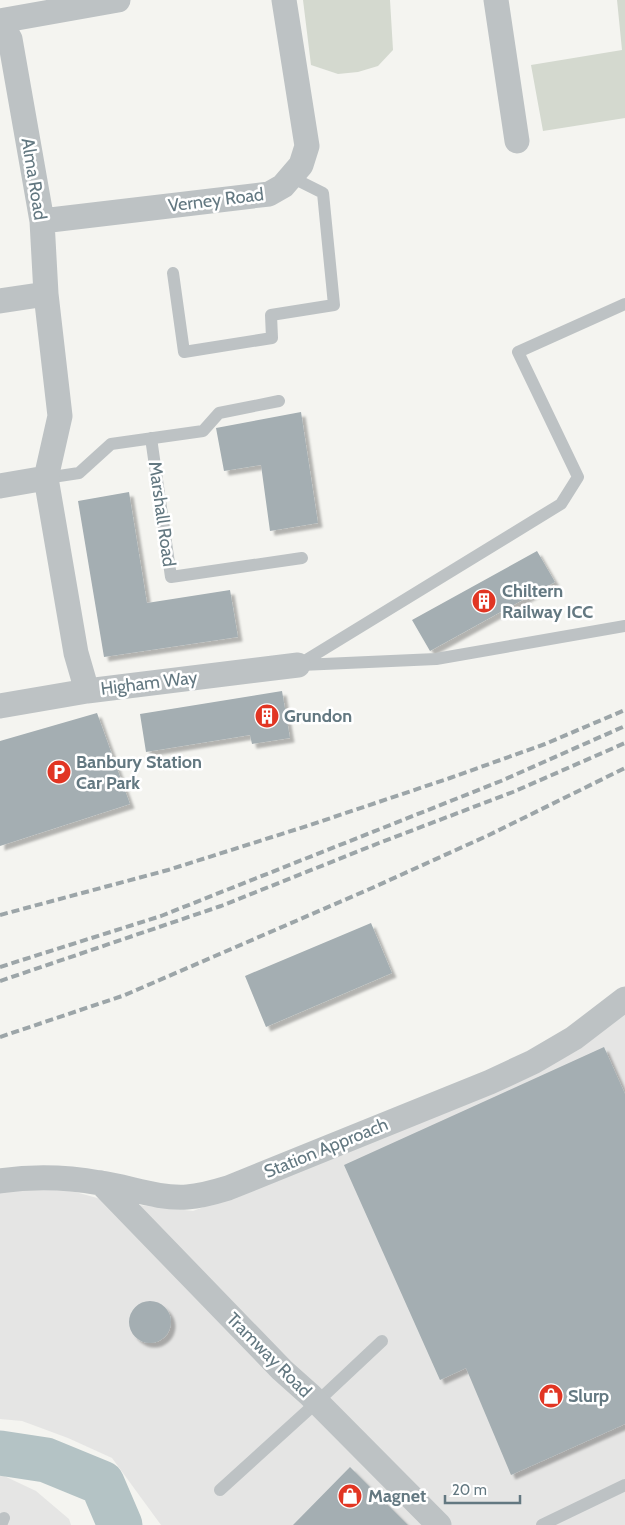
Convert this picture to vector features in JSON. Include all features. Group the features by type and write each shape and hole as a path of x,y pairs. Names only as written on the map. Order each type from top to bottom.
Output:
{"street":[{"path":"0,22 118,0"},
{"name":"Verney Road","path":"42,221 269,194 283,186 302,165 307,146 284,0"},
{"path":"501,0 496,0 517,141"},
{"name":"Alma Road","path":"0,22 10,39 42,221 46,294 60,416 46,478"},
{"path":"0,301 46,294"},
{"path":"46,478 76,653 87,691"},
{"name":"Marshall Road","path":"0,486 46,478"},
{"name":"Higham Way","path":"0,706 87,691 298,665"},
{"name":"Station Approach","path":"0,1181 48,1178 101,1183 128,1190 165,1196 187,1197 228,1188 490,1082 533,1062 574,1038 625,999"},
{"name":"Tramway Road","path":"101,1183 282,1370 317,1402 439,1525"}],"lane":[{"path":"173,273 184,352 272,338 271,315 334,305 323,193 291,177"},
{"path":"298,665 561,504 578,477 518,352 625,304"},
{"name":"Marshall Road","path":"46,478 79,473 111,444 203,431 220,413 279,401"},
{"name":"Marshall Road","path":"151,438 171,577 302,558"},
{"path":"298,665 436,659 625,626"},
{"path":"220,1490 382,1341"},
{"path":"542,1525 625,1485"}],"shaded area":[{"path":"303,0 390,0 393,50 378,66 358,72 338,74 311,65"},
{"path":"617,0 625,0 625,118 543,131 531,65 622,50"},
{"path":"625,1012 625,1525 161,1525 112,1458 68,1438 22,1421 0,1419 0,1188 64,1189 112,1202 193,1211 266,1184"},
{"path":"0,1474 36,1491 69,1519 71,1525 0,1525"}],"building":[{"path":"301,412 318,523 270,531 261,465 224,471 216,428"},
{"path":"129,492 147,603 230,590 238,637 104,657 78,501"},
{"name":"Chiltern Railway ICC","path":"537,551 555,582 430,651 412,620"},
{"path":"282,691 290,738 252,744 250,735 146,752 140,714"},
{"name":"Banbury Station Car Park","path":"97,713 130,804 0,846 0,741"},
{"path":"371,923 392,973 266,1027 245,976"},
{"path":"604,1047 625,1094 625,1424 511,1475 466,1368 440,1380 344,1165"},
{"path":"150,1301 165,1307 171,1322 165,1337 150,1343 135,1337 129,1322 135,1307"},
{"name":"Magnet","path":"350,1467 408,1525 293,1525"}],"waterway":[{"path":"0,1453 46,1460 102,1483 120,1525"}],"railway":[{"path":"0,915 168,870 310,825 545,744 625,710"},
{"path":"0,967 161,916 501,781 625,726"},
{"path":"0,981 221,906 513,792 625,743"},
{"path":"0,1037 125,995 489,835 625,768"}],"place":[{"name":"Chiltern Railway ICC","path":"484,601"},
{"name":"Grundon","path":"267,716"},
{"name":"Banbury Station Car Park","path":"59,772"},
{"name":"Slurp","path":"551,1396"},
{"name":"Magnet","path":"350,1496"}]}
